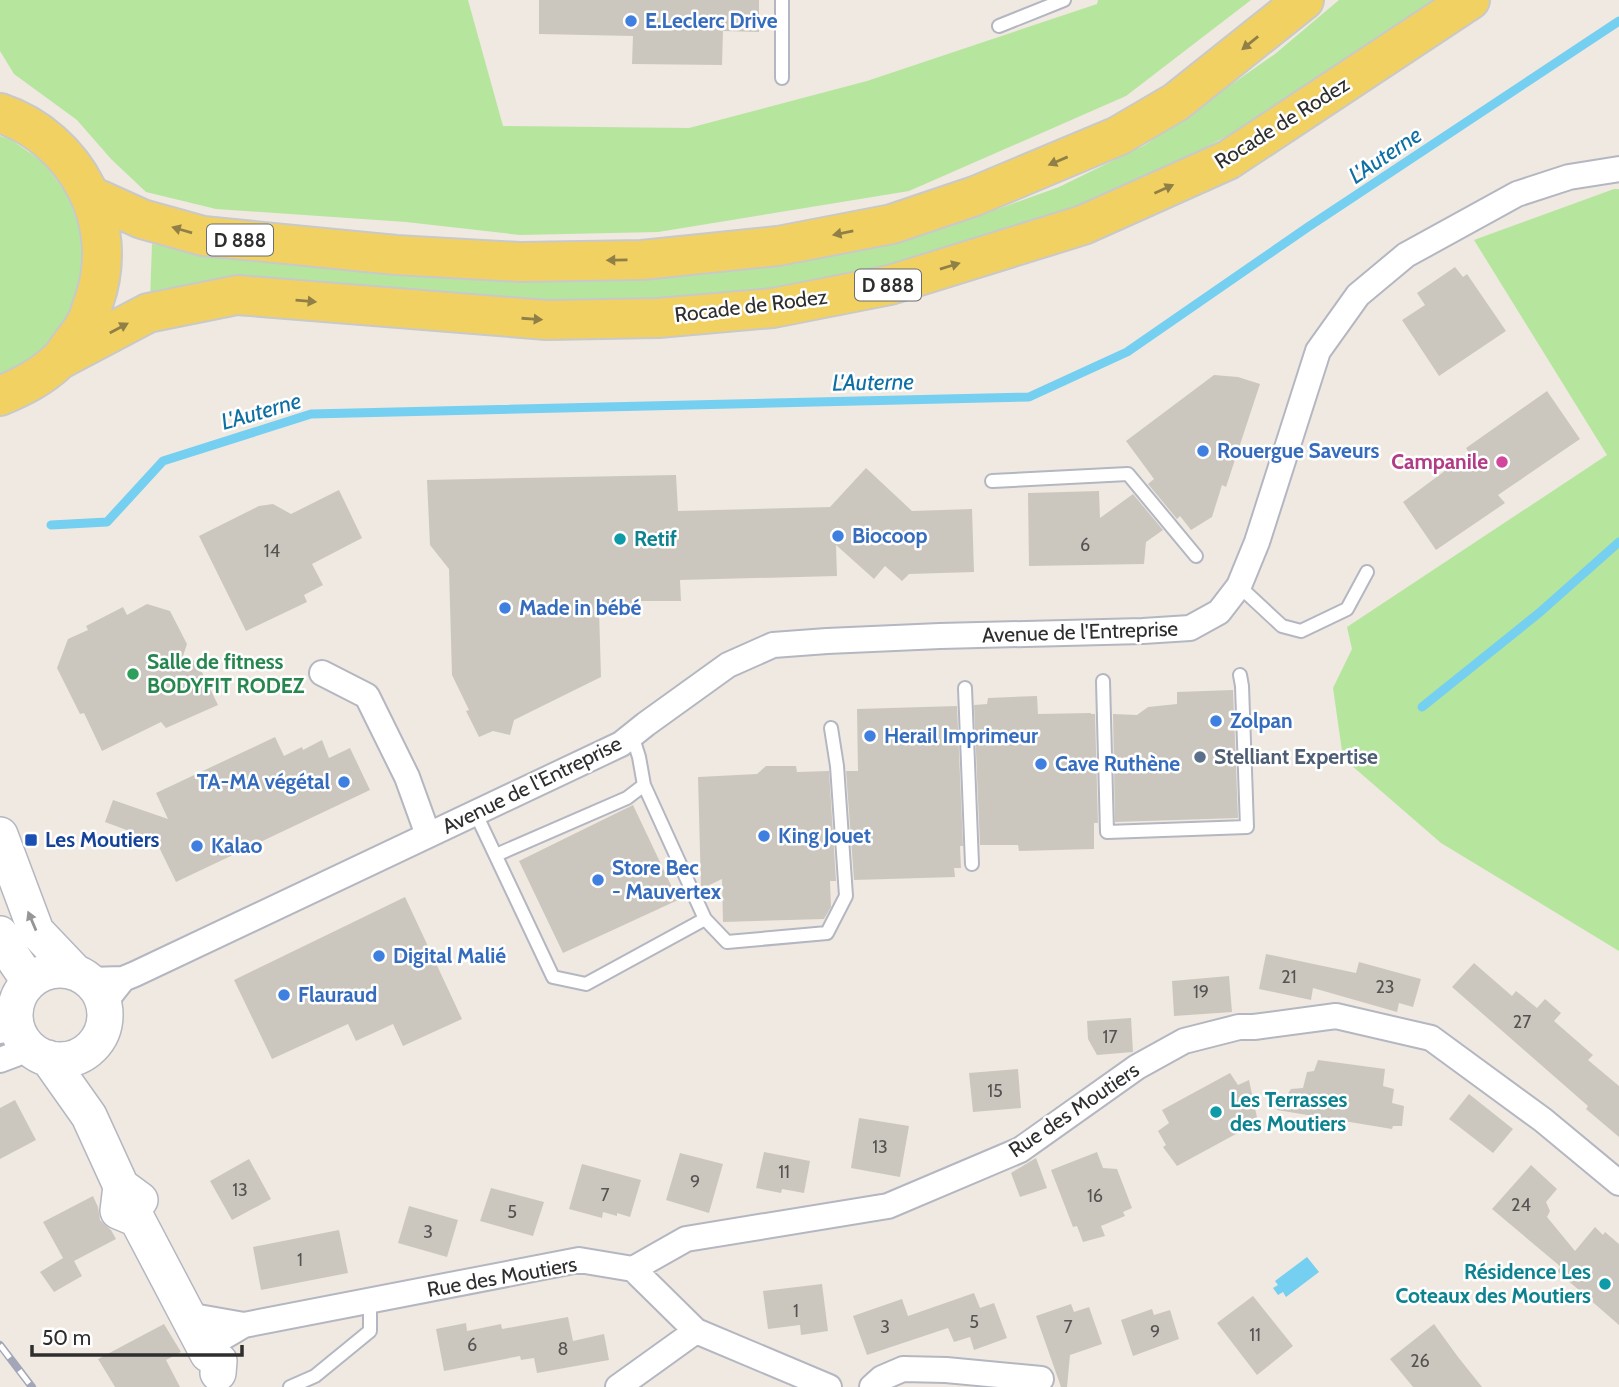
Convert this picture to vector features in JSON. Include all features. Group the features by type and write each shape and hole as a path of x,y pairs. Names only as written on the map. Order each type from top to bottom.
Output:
{"main road":[{"name":"D 888","path":"91,196 142,219 203,236 396,255 520,262 642,260 778,246 892,224 975,196 1118,136 1176,102 1304,0"},
{"name":"Rocade de Rodez","path":"59,360 148,313 237,295 547,320 658,318 773,308 890,285 1083,225 1228,160 1470,0"},
{"path":"0,396 28,384 59,360 85,324 100,283 102,238 91,196 73,165 49,139 6,110"},
{"path":"0,835 36,931 98,983 106,1016 98,1040 89,1050 69,1059 62,1060 20,1031"},
{"path":"0,934 20,1031 89,1116 121,1186 142,1202 137,1219 215,1366"},
{"path":"20,1031 39,974 64,970 98,983"},
{"path":"89,1050 89,1116"}],"street":[{"name":"Avenue de l'Entreprise","path":"98,983 173,957 621,744 728,665 773,645 858,639 1190,628 1219,612 1239,586 1257,542 1318,351 1358,295 1406,255 1517,194 1570,177 1619,169"},
{"name":"Avenue de l'Entreprise","path":"322,673 367,696 407,776 428,835"},
{"name":"Rue des Moutiers","path":"187,1315 244,1325 579,1260 633,1269 686,1239 888,1206 1020,1150 1137,1067 1184,1041 1239,1027 1336,1016 1431,1038 1543,1120 1619,1183"},
{"path":"633,1269 696,1331 829,1387"},
{"name":"Rue des Moutiers","path":"215,1366 244,1325"},
{"path":"618,1387 696,1331"},
{"path":"872,1387 882,1378 903,1369 1041,1378"}],"lane":[{"path":"782,0 782,78"},
{"path":"999,26 1063,0"},
{"path":"992,481 1128,474 1196,556"},
{"path":"1239,586 1282,626 1301,631 1347,609 1367,572"},
{"path":"1103,681 1107,832 1247,827 1240,675"},
{"path":"965,688 972,864"},
{"path":"632,735 645,785 705,919 727,942 827,933 846,896 831,728"},
{"path":"496,855 627,798 645,785"},
{"path":"475,812 553,977 586,984 705,919"},
{"path":"290,1387 315,1376 370,1331 370,1302"}],"green space":[{"path":"0,0 468,0 503,126 689,128 867,81 1097,4 1098,0 1251,0 1126,96 909,191 658,232 520,235 406,222 216,209 146,192 111,159 77,120 14,74 0,51"},
{"path":"1339,0 1435,0 1263,116 1169,168 1085,205 1017,229 867,272 700,299 623,305 150,301 152,244 444,276 555,282 634,280 708,274 795,262 872,247 945,228 1059,187 1145,145 1275,54"},
{"path":"0,136 10,139 43,162 68,195 81,234 81,275 69,314 45,348 12,371 0,375"},
{"path":"1619,189 1619,951 1441,843 1343,758 1333,688 1352,649 1347,627 1607,455 1474,240"}],"water":[{"path":"1307,1257 1319,1272 1286,1297 1283,1292 1278,1295 1273,1288 1278,1285 1275,1281"}],"building":[{"name":"E.Leclerc Drive","path":"539,0 759,0 759,32 723,31 722,65 632,64 633,36 539,34"},
{"path":"1455,267 1463,277 1467,274 1506,331 1439,376 1402,320 1425,305 1417,293"},
{"path":"1214,375 1238,377 1260,384 1226,487 1222,485 1212,517 1191,530 1180,516 1177,519 1148,484 1154,479 1126,441"},
{"path":"1547,391 1580,439 1498,495 1505,503 1436,550 1403,502 1469,453 1466,448"},
{"path":"866,468 912,511 972,509 974,572 909,574 902,581 885,566 874,579 836,545 837,576 680,580 681,601 634,601 635,609 599,610 601,677 514,720 510,735 493,731 479,737 452,675 449,569 430,545 427,480 676,475 678,511 830,507"},
{"path":"339,490 362,538 312,564 323,585 304,595 307,602 246,631 199,536 259,506 273,504 291,514"},
{"path":"1099,491 1100,518 1133,494 1163,530 1146,542 1144,564 1029,566 1028,493"},
{"path":"147,604 170,611 187,644 183,656 197,662 218,705 166,728 161,722 102,751 84,713 80,714 57,668 68,639 88,630 86,626 123,607 127,615"},
{"path":"1233,690 1238,818 1115,822 1113,714 1137,715 1148,707 1177,704 1177,692"},
{"path":"1037,696 1038,714 1095,714 1098,823 1094,823 1094,849 1019,851 1018,845 980,845 974,705 987,704 988,698"},
{"path":"957,706 963,846 960,846 961,868 954,868 955,877 854,880 846,771 858,771 857,709"},
{"path":"275,737 284,756 322,740 329,758 350,748 370,790 176,882 156,841 105,822 113,800 168,819 156,793"},
{"name":"King Jouet","path":"766,766 796,766 797,772 829,771 836,881 830,881 831,907 824,919 723,922 722,879 701,889 698,777 757,774"},
{"name":"Store Bec - Mauvertex","path":"633,805 678,900 563,953 519,861"},
{"path":"405,897 462,1019 403,1046 393,1024 356,1041 348,1024 272,1059 234,980"},
{"path":"1266,954 1356,973 1359,962 1421,979 1413,1007 1399,1003 1397,1012 1313,988 1311,1000 1259,989"},
{"path":"1474,963 1512,996 1516,991 1537,1008 1545,999 1561,1013 1554,1021 1593,1055 1588,1060 1619,1086 1619,1137 1586,1109 1588,1106 1452,987"},
{"path":"1229,976 1232,1012 1174,1016 1172,981"},
{"path":"1131,1018 1133,1052 1097,1055 1088,1039 1087,1021"},
{"path":"1318,1060 1385,1069 1383,1086 1394,1089 1392,1103 1404,1106 1402,1126 1393,1126 1392,1129 1277,1110 1291,1089 1303,1088 1307,1072 1314,1071"},
{"path":"1018,1069 1021,1108 973,1112 969,1073"},
{"path":"1230,1073 1238,1085 1249,1080 1258,1122 1177,1166 1163,1147 1166,1145 1158,1131 1169,1123 1162,1110"},
{"path":"1469,1094 1513,1129 1493,1153 1449,1119"},
{"path":"15,1100 36,1140 0,1159 0,1108"},
{"path":"859,1118 909,1126 900,1177 851,1168"},
{"path":"764,1152 810,1161 804,1193 782,1189 781,1193 756,1188"},
{"path":"1097,1152 1103,1168 1117,1169 1132,1208 1123,1212 1125,1216 1101,1226 1105,1236 1083,1242 1077,1226 1073,1227 1051,1170"},
{"path":"680,1153 723,1164 709,1213 666,1200"},
{"path":"1036,1158 1047,1188 1020,1197 1011,1173"},
{"path":"249,1159 271,1199 232,1220 210,1181"},
{"path":"582,1164 641,1180 630,1217 603,1212 602,1218 569,1209"},
{"path":"1531,1165 1557,1189 1546,1202 1550,1211 1547,1217 1575,1251 1595,1227 1619,1244 1619,1325 1557,1271 1561,1267 1492,1209"},
{"path":"491,1188 544,1202 533,1236 480,1221"},
{"path":"93,1196 100,1220 116,1239 74,1261 82,1276 54,1292 40,1272 63,1258 43,1222"},
{"path":"409,1206 458,1220 447,1257 398,1243"},
{"path":"339,1230 348,1273 261,1290 253,1247"},
{"path":"822,1284 828,1331 801,1335 800,1325 768,1329 763,1291"},
{"path":"974,1293 980,1308 994,1303 1007,1338 974,1350 970,1337 954,1342 948,1328 867,1355 853,1316 902,1299 908,1316"},
{"path":"1253,1296 1293,1346 1257,1375 1217,1323"},
{"path":"1071,1304 1074,1312 1089,1307 1102,1344 1070,1355 1067,1387 1061,1387 1036,1316"},
{"path":"1152,1309 1154,1315 1170,1310 1179,1339 1133,1356 1121,1320"},
{"path":"568,1317 573,1341 604,1334 609,1360 537,1373 534,1358 521,1360 520,1356 444,1371 436,1329 466,1323 467,1331 501,1324 502,1329"},
{"path":"164,1324 181,1352 166,1360 180,1387 115,1387 98,1359"},
{"path":"1434,1324 1482,1387 1413,1387 1390,1359"}],"waterway":[{"name":"L'Auterne","path":"51,525 107,522 163,461 311,414 1029,397 1127,352 1308,227 1619,21"},
{"path":"1422,707 1539,613 1619,542"}],"railway":[{"path":"0,1345 32,1387"}],"place":[{"name":"E.Leclerc Drive","path":"631,21"},
{"name":"Rouergue Saveurs","path":"1203,451"},
{"name":"Campanile","path":"1502,462"},
{"name":"Biocoop","path":"838,536"},
{"name":"Retif","path":"620,539"},
{"name":"Made in bébé","path":"505,608"},
{"name":"Salle de fitness BODYFIT RODEZ","path":"133,674"},
{"name":"Zolpan","path":"1216,721"},
{"name":"Herail Imprimeur","path":"870,736"},
{"name":"Stelliant Expertise","path":"1200,757"},
{"name":"Cave Ruthène","path":"1041,764"},
{"name":"TA-MA végétal","path":"344,782"},
{"name":"King Jouet","path":"764,836"},
{"name":"Les Moutiers","path":"31,840"},
{"name":"Kalao","path":"197,846"},
{"name":"Store Bec - Mauvertex","path":"598,880"},
{"name":"Digital Malié","path":"379,956"},
{"name":"Flauraud","path":"284,995"},
{"name":"Les Terrasses des Moutiers","path":"1216,1112"},
{"name":"Résidence Les Coteaux des Moutiers","path":"1605,1284"}]}
